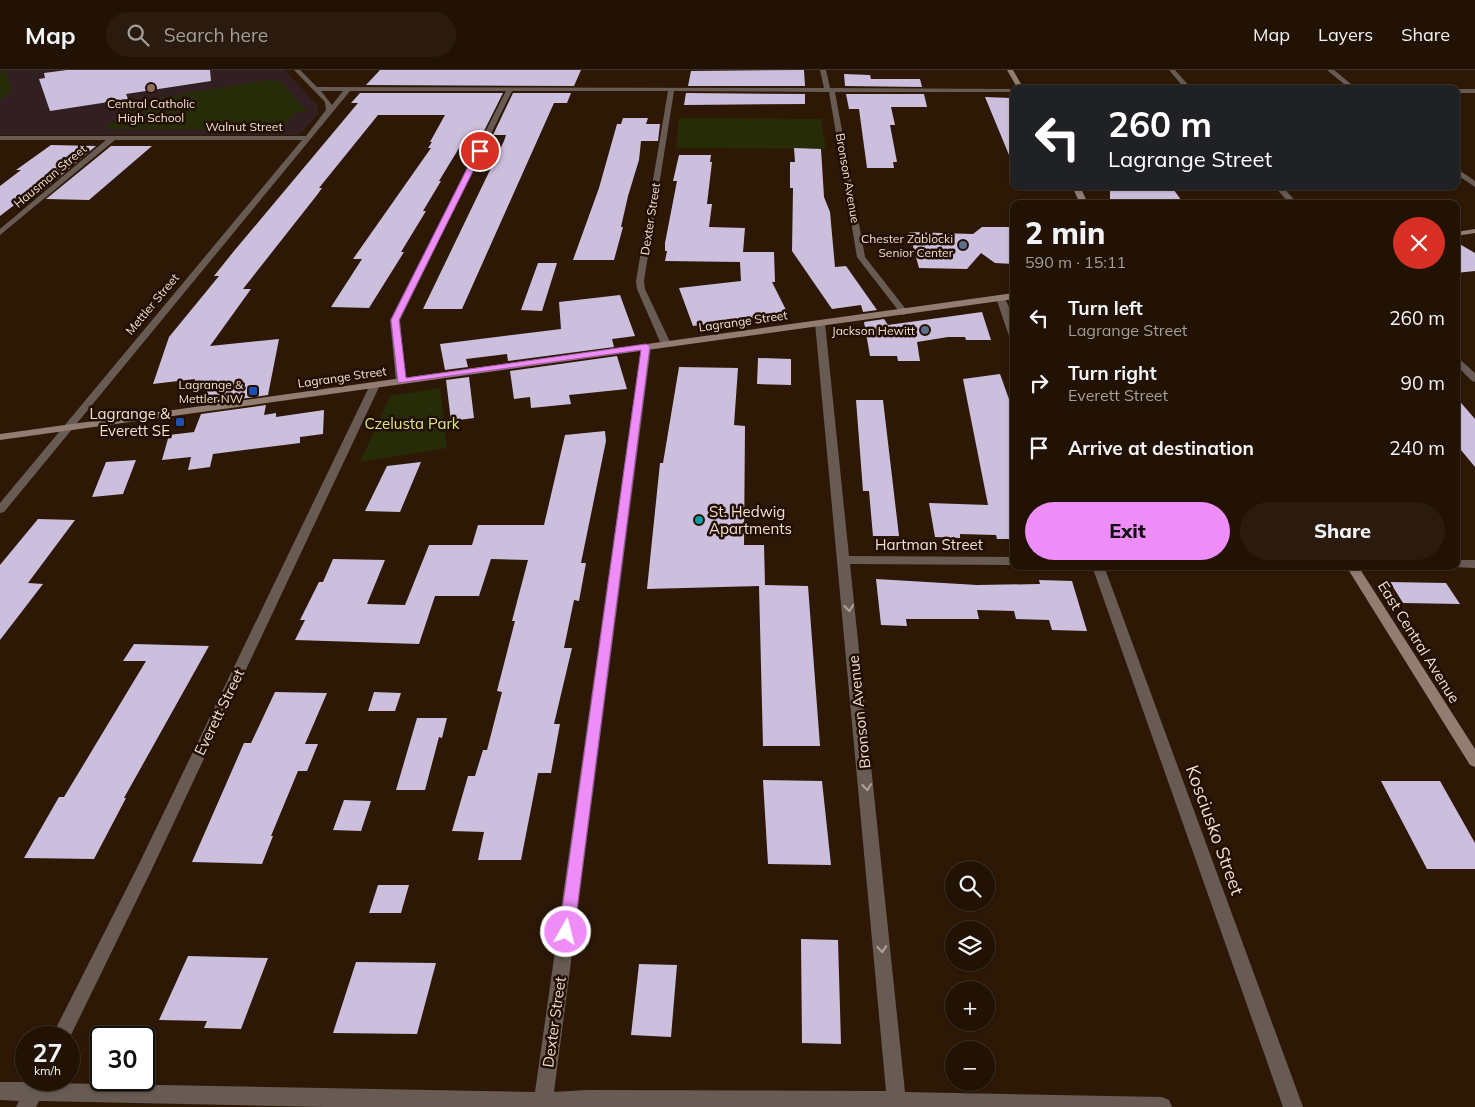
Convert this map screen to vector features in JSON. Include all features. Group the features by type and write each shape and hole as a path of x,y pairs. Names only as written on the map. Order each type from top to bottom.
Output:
{"main road":[{"path":"1010,70 1019,85"},
{"path":"1460,233 1475,231"},
{"name":"Lagrange Street","path":"0,437 1010,297"},
{"name":"East Central Avenue","path":"1355,570 1475,761"}],"street":[{"path":"298,70 328,102 328,110 325,116"},
{"name":"Bronson Avenue","path":"824,70 861,257 904,312"},
{"path":"1172,70 1185,85"},
{"path":"1330,70 1349,85"},
{"path":"315,89 1010,90"},
{"name":"Mettler Street","path":"0,510 348,89"},
{"path":"402,381 395,320 510,89"},
{"name":"Dexter Street","path":"666,344 641,289 640,281 671,90"},
{"path":"1460,91 1475,91"},
{"name":"Hausman Street","path":"0,232 114,137"},
{"name":"Walnut Street","path":"0,138 307,138"},
{"path":"1460,173 1475,185"},
{"path":"1282,190 1290,200"},
{"path":"1000,298 1010,325"},
{"name":"Bronson Avenue","path":"820,323 896,1100"},
{"name":"Dexter Street","path":"548,1104 646,346"},
{"path":"1460,363 1475,379"},
{"name":"Everett Street","path":"66,1026 143,871 375,385"},
{"name":"Hartman Street","path":"844,560 1010,561"},
{"path":"1460,564 1475,564"},
{"name":"Kosciusko Street","path":"1099,570 1292,1107"},
{"path":"0,1091 548,1104 586,1099 896,1100 1162,1107"}],"shaded area":[{"name":"Central Catholic High School","path":"0,70 285,70 318,106 318,114 299,135 0,135"}],"green space":[{"path":"0,72 6,72 12,92 0,100"},
{"path":"266,80 280,81 307,111 296,113 279,130 105,129 137,103 160,104 159,98"},
{"path":"679,118 821,119 826,149 676,148"},
{"name":"Czelusta Park","path":"440,388 447,448 360,462 390,396"}],"building":[{"path":"67,70 210,70 211,81 126,94 128,99 50,111 39,79 45,78 44,73"},
{"path":"380,70 581,70 574,86 366,85"},
{"path":"804,70 805,86 688,86 691,71"},
{"path":"844,74 870,75 871,79 920,79 922,87 845,86"},
{"path":"360,93 503,93 482,135 467,135 439,181 441,181 423,211 426,211 401,252 404,252 369,308 331,307 362,259 353,259 431,148 428,148 432,142 430,142 445,115 378,115 319,188 322,188 243,289 251,289 210,346 279,339 268,395 204,404 209,384 193,386 195,379 153,384 169,337 219,276 214,276 234,251 358,103 351,103"},
{"path":"513,93 571,93 567,103 554,103 462,309 423,309 504,141 506,135 493,135"},
{"path":"686,93 805,94 805,104 684,105"},
{"path":"846,94 924,94 927,107 891,107 895,125 890,125 897,162 893,162 894,168 867,168 859,109 849,109"},
{"path":"985,97 1010,98 1010,157"},
{"path":"623,118 648,118 646,124 660,124 658,141 641,141 639,160 628,196 621,227 623,227 614,260 573,260 599,188 617,124 621,124"},
{"path":"51,145 96,146 33,199 22,199 0,216 0,186 21,170 16,170"},
{"path":"111,146 152,146 89,200 46,199"},
{"path":"794,148 821,149 824,197 830,212 835,267 846,266 877,310 863,312 861,305 832,309 792,251 793,188 790,188 790,162 795,162"},
{"path":"679,155 711,155 710,162 712,162 707,204 712,204 709,227 745,228 743,252 774,252 775,282 772,282 788,314 693,326 679,288 741,281 740,262 665,261 667,251 665,251 665,243 677,181 673,181"},
{"path":"1110,190 1174,190 1181,200 1110,200"},
{"name":"Chester Zablocki Senior Center","path":"982,227 1010,227 1010,264 995,263 981,253 967,269 919,268 909,232 973,234"},
{"path":"1460,244 1475,253 1475,271 1460,273"},
{"path":"538,263 557,263 542,311 521,310"},
{"path":"620,295 635,336 612,339 614,347 508,361 507,354 466,359 468,367 445,370 440,344 561,329 559,302"},
{"path":"982,312 991,340 966,340 965,337 948,337 917,342 920,361 898,361 897,356 870,356 864,322 884,319 888,325"},
{"path":"617,356 627,389 569,395 571,404 531,408 530,397 514,399 510,371"},
{"path":"758,358 791,359 791,385 757,384"},
{"path":"679,367 738,368 734,425 745,426 744,545 764,545 765,585 808,586 820,746 763,746 759,586 647,589 660,463 663,463"},
{"path":"1000,374 1010,402 1010,539 997,539 996,535 960,534 960,538 935,537 929,503 988,505 963,379"},
{"path":"469,377 474,418 451,421 446,380"},
{"path":"856,400 883,400 899,536 873,536 869,491 863,491"},
{"path":"1460,402 1475,419 1475,467 1460,449"},
{"path":"266,405 264,415 276,413 276,417 324,410 323,434 300,437 300,443 213,454 210,467 188,470 191,457 162,460 169,435 194,432 201,414"},
{"path":"605,431 606,441 581,563 586,563 579,601 574,600 564,648 572,648 554,724 560,724 551,773 538,773 521,860 478,860 484,832 452,831 468,776 475,776 483,750 487,750 502,692 497,691 515,621 512,621 528,560 491,559 479,596 435,596 419,644 295,640 305,620 300,620 319,582 323,582 333,559 385,560 367,604 405,605 429,545 472,545 478,525 544,525 565,435"},
{"path":"136,460 123,494 92,497 106,462"},
{"path":"421,462 400,512 365,511 387,466"},
{"path":"38,519 75,520 28,583 43,584 0,640 0,565"},
{"path":"876,579 977,585 1040,584 1039,580 1072,581 1087,631 1052,630 1049,620 1016,619 1014,611 977,610 979,619 906,619 907,626 881,625"},
{"path":"1390,582 1446,583 1460,604 1403,603"},
{"path":"134,644 209,646 124,798 126,798 94,859 24,858 59,797 64,797 146,661 123,661"},
{"path":"275,692 327,693 305,744 318,744 307,771 298,771 271,836 273,836 262,864 192,862 244,743 251,743"},
{"path":"374,692 401,693 395,711 368,711"},
{"path":"417,718 447,718 442,738 439,737 425,790 396,790"},
{"path":"763,780 822,781 831,865 768,864"},
{"path":"1381,781 1440,781 1475,843 1475,869 1427,869"},
{"path":"344,800 371,801 361,831 333,830"},
{"path":"378,885 409,885 401,913 369,913"},
{"path":"801,939 838,940 841,1044 802,1043"},
{"path":"188,956 268,958 241,1029 204,1028 207,1021 159,1020"},
{"path":"356,962 436,963 417,1034 333,1033"},
{"path":"639,964 677,965 671,1037 631,1035"}],"place":[{"name":"Central Catholic High School","path":"151,88"},
{"name":"Chester Zablocki Senior Center","path":"963,245"},
{"name":"Jackson Hewitt","path":"925,330"},
{"name":"Lagrange & Mettler NW","path":"253,391"},
{"name":"Lagrange & Everett SE","path":"180,422"},
{"name":"St. Hedwig Apartments","path":"699,520"}],"route":[{"path":"480,151 395,320 402,381 646,346 566,932"}]}
